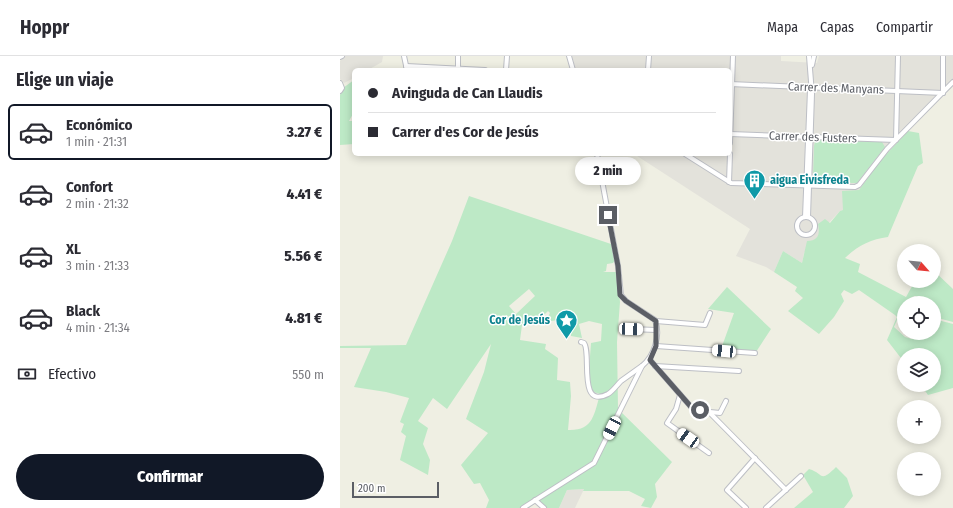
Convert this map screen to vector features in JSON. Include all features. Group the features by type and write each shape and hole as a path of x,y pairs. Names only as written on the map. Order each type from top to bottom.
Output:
{"street":[{"path":"404,56 407,68"},
{"path":"458,56 458,68"},
{"path":"506,68 507,56"},
{"path":"569,56 572,68"},
{"path":"648,68 649,56"},
{"path":"732,70 733,56"},
{"path":"896,140 898,56"},
{"path":"943,56 943,93"},
{"path":"806,217 811,69 813,57"},
{"path":"688,156 729,182 857,186 896,140 953,82"},
{"path":"340,83 342,88 340,91"},
{"name":"Carrer des Manyans","path":"732,84 943,93"},
{"name":"Carrer des Fusters","path":"732,134 896,140"},
{"path":"597,156 618,266 620,295 626,301 656,321 705,325 710,313"},
{"path":"729,182 730,156"},
{"path":"806,217 813,220 815,226 810,233 804,234 800,232 797,227 800,219 806,217"},
{"path":"581,342 584,343 588,349 587,384 589,391 594,395 604,396 610,393 622,380 650,360 656,346 656,321"},
{"path":"631,329 656,330"},
{"path":"656,346 755,353"},
{"path":"650,360 692,408 720,413 726,401"},
{"path":"523,508 594,463 642,366"},
{"path":"655,366 739,371"},
{"path":"680,395 676,409 667,423 709,453"},
{"path":"710,412 786,490"},
{"path":"746,508 727,490 755,458"},
{"path":"766,508 801,476"},
{"path":"535,500 544,508"}],"shaded area":[{"path":"345,56 383,56 382,62 372,68 352,68 352,79 344,83 340,79 340,61"},
{"path":"572,56 781,56 781,61 817,63 819,56 953,56 953,81 881,160 844,210 840,211 820,232 817,238 804,253 802,263 783,251 774,272 766,267 736,256 750,229 637,156 732,156 732,68 575,68"},
{"path":"584,489 575,508 559,508 567,490"}],"green space":[{"path":"352,81 352,116 349,121 352,121 352,144 340,145 340,95 343,88"},
{"path":"908,131 919,133 923,163 918,166 888,237 876,239 865,244 854,250 845,258 860,264 858,272 904,296 897,296 897,317 859,290 852,294 844,290 841,294 844,301 834,317 819,334 788,311 803,298 795,291 797,287 774,272 783,251 802,263 807,241 814,240 818,236 818,224 825,219 830,223 840,211 843,210 842,191 859,190 881,160"},
{"path":"818,140 882,142 885,147 857,183 816,183 813,178 814,146 815,142"},
{"path":"469,196 611,244 615,260 613,263 607,264 606,271 603,272 617,272 620,302 617,342 618,409 672,462 655,484 657,497 651,508 641,506 645,499 629,491 583,491 584,489 567,490 559,508 547,508 539,500 529,508 486,508 489,500 480,483 474,484 461,465 488,433 466,419 484,372 491,344 447,409 433,398 418,421 428,428 423,444 430,460 428,475 400,460 406,436 401,432 404,424 400,422 409,398 386,392 354,387 371,348 340,348 340,346 406,345 452,241","holes":["529,289 535,296 516,314 509,306","548,311 550,313 545,322 570,318 571,336 582,338 579,324 589,321 602,324 601,341 591,343 588,383 592,390 600,394 594,415 588,425 576,430 568,430 571,396 570,382 557,380 558,358 545,349 546,344 520,340 522,325 540,319"]},
{"path":"941,278 953,289 953,322 941,319 941,296 907,296 911,288 941,288"},
{"path":"727,287 771,329 756,352 721,349 734,313 708,309"},
{"path":"897,317 894,327 897,330 897,340 941,340 941,321 953,324 953,388 941,391 941,348 897,348 897,353 887,340"},
{"path":"926,392 939,392 928,395"},
{"path":"836,467 847,478 853,496 844,508 794,508 813,492 803,475 809,469 824,476"}],"place":[{"name":"aigua Eivisfreda","path":"754,200"},
{"name":"Cor de Jesús","path":"566,340"}],"route":[{"path":"608,215 618,266 620,295 623,299 654,318 657,324 656,346 650,360 692,408 700,410"}]}
